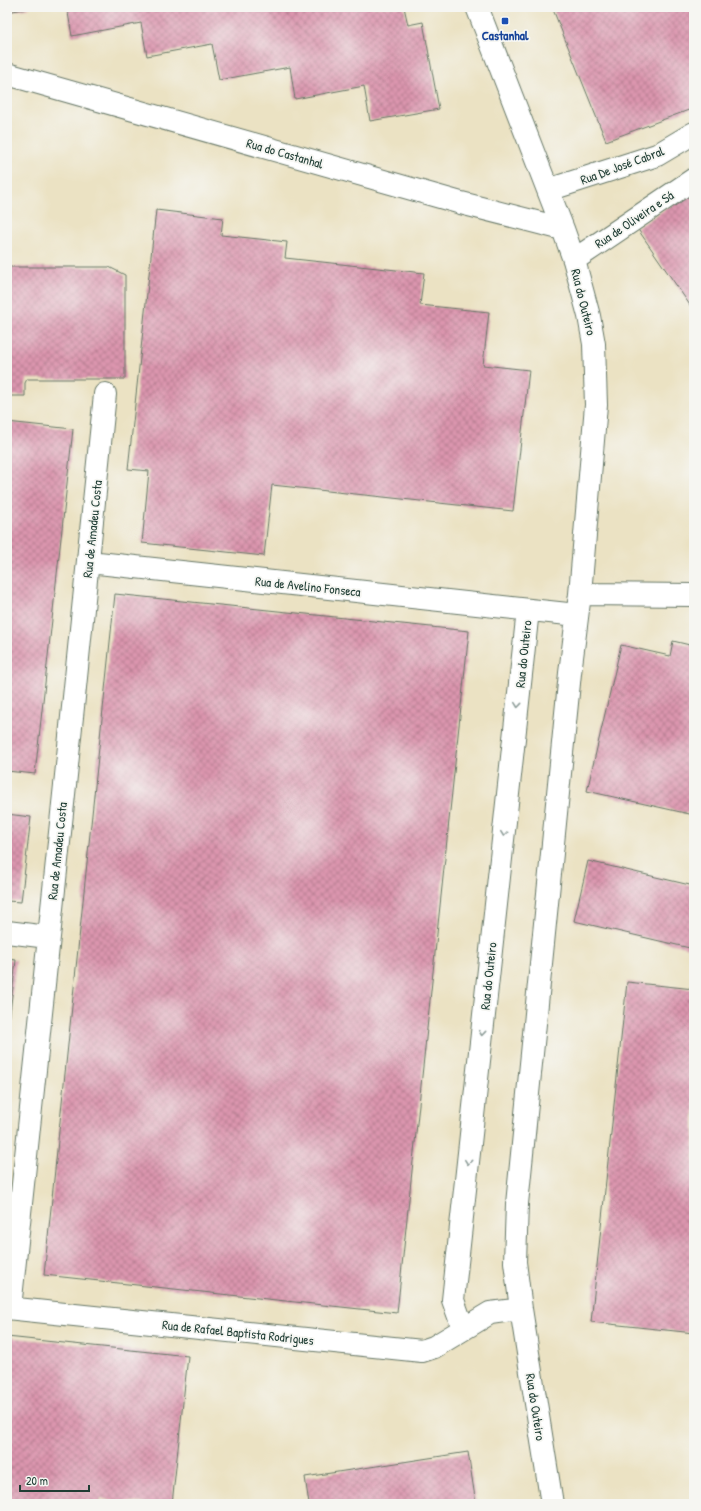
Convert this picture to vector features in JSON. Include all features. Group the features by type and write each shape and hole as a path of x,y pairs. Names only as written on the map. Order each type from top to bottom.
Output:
{"street":[{"name":"Rua do Outeiro","path":"477,7 574,260 589,316 594,344 596,405 579,604 570,673 516,1204 515,1262 552,1504"},
{"name":"Rua do Castanhal","path":"7,74 461,203 563,229"},
{"name":"Rua De José Cabral","path":"548,190 657,155 694,133"},
{"name":"Rua de Oliveira e Sá","path":"574,260 694,179"},
{"name":"Rua de Amadeu Costa","path":"9,1308 89,562 105,394"},
{"name":"Rua de Avelino Fonseca","path":"89,562 528,610"},
{"path":"579,604 694,595"},
{"name":"Rua do Outeiro","path":"463,1328 453,1300 528,610 579,604"},
{"path":"7,932 48,937"},
{"name":"Rua de Rafael Baptista Rodrigues","path":"9,1308 422,1351 434,1346 463,1328"},
{"path":"463,1328 490,1313 521,1309"}],"building":[{"path":"7,7 29,7 30,8 7,12"},
{"path":"67,7 404,7 408,25 423,22 439,109 370,121 364,86 295,99 290,67 219,80 212,44 147,56 141,23 72,36"},
{"path":"552,7 694,7 694,108 606,141"},
{"path":"694,190 694,311 637,228"},
{"path":"156,210 223,218 221,235 287,242 285,258 424,273 420,305 489,312 483,365 529,370 513,511 272,485 264,556 142,543 149,471 128,469"},
{"path":"7,267 109,267 125,275 125,379 27,379 25,383 25,396 7,396"},
{"path":"7,422 73,429 35,774 7,771"},
{"path":"115,594 469,631 397,1313 44,1275"},
{"path":"673,641 694,646 694,815 587,791 621,645 670,656"},
{"path":"7,814 31,817 21,902 7,901"},
{"path":"588,861 694,886 694,949 574,921"},
{"path":"7,959 16,960 8,1031 7,1031"},
{"path":"627,982 694,989 694,1333 591,1322"},
{"path":"7,1337 188,1356 172,1504 148,1504 101,1499 100,1504 7,1504"},
{"path":"468,1452 476,1504 309,1504 305,1477"}],"place":[{"name":"Castanhal","path":"505,21"}]}
